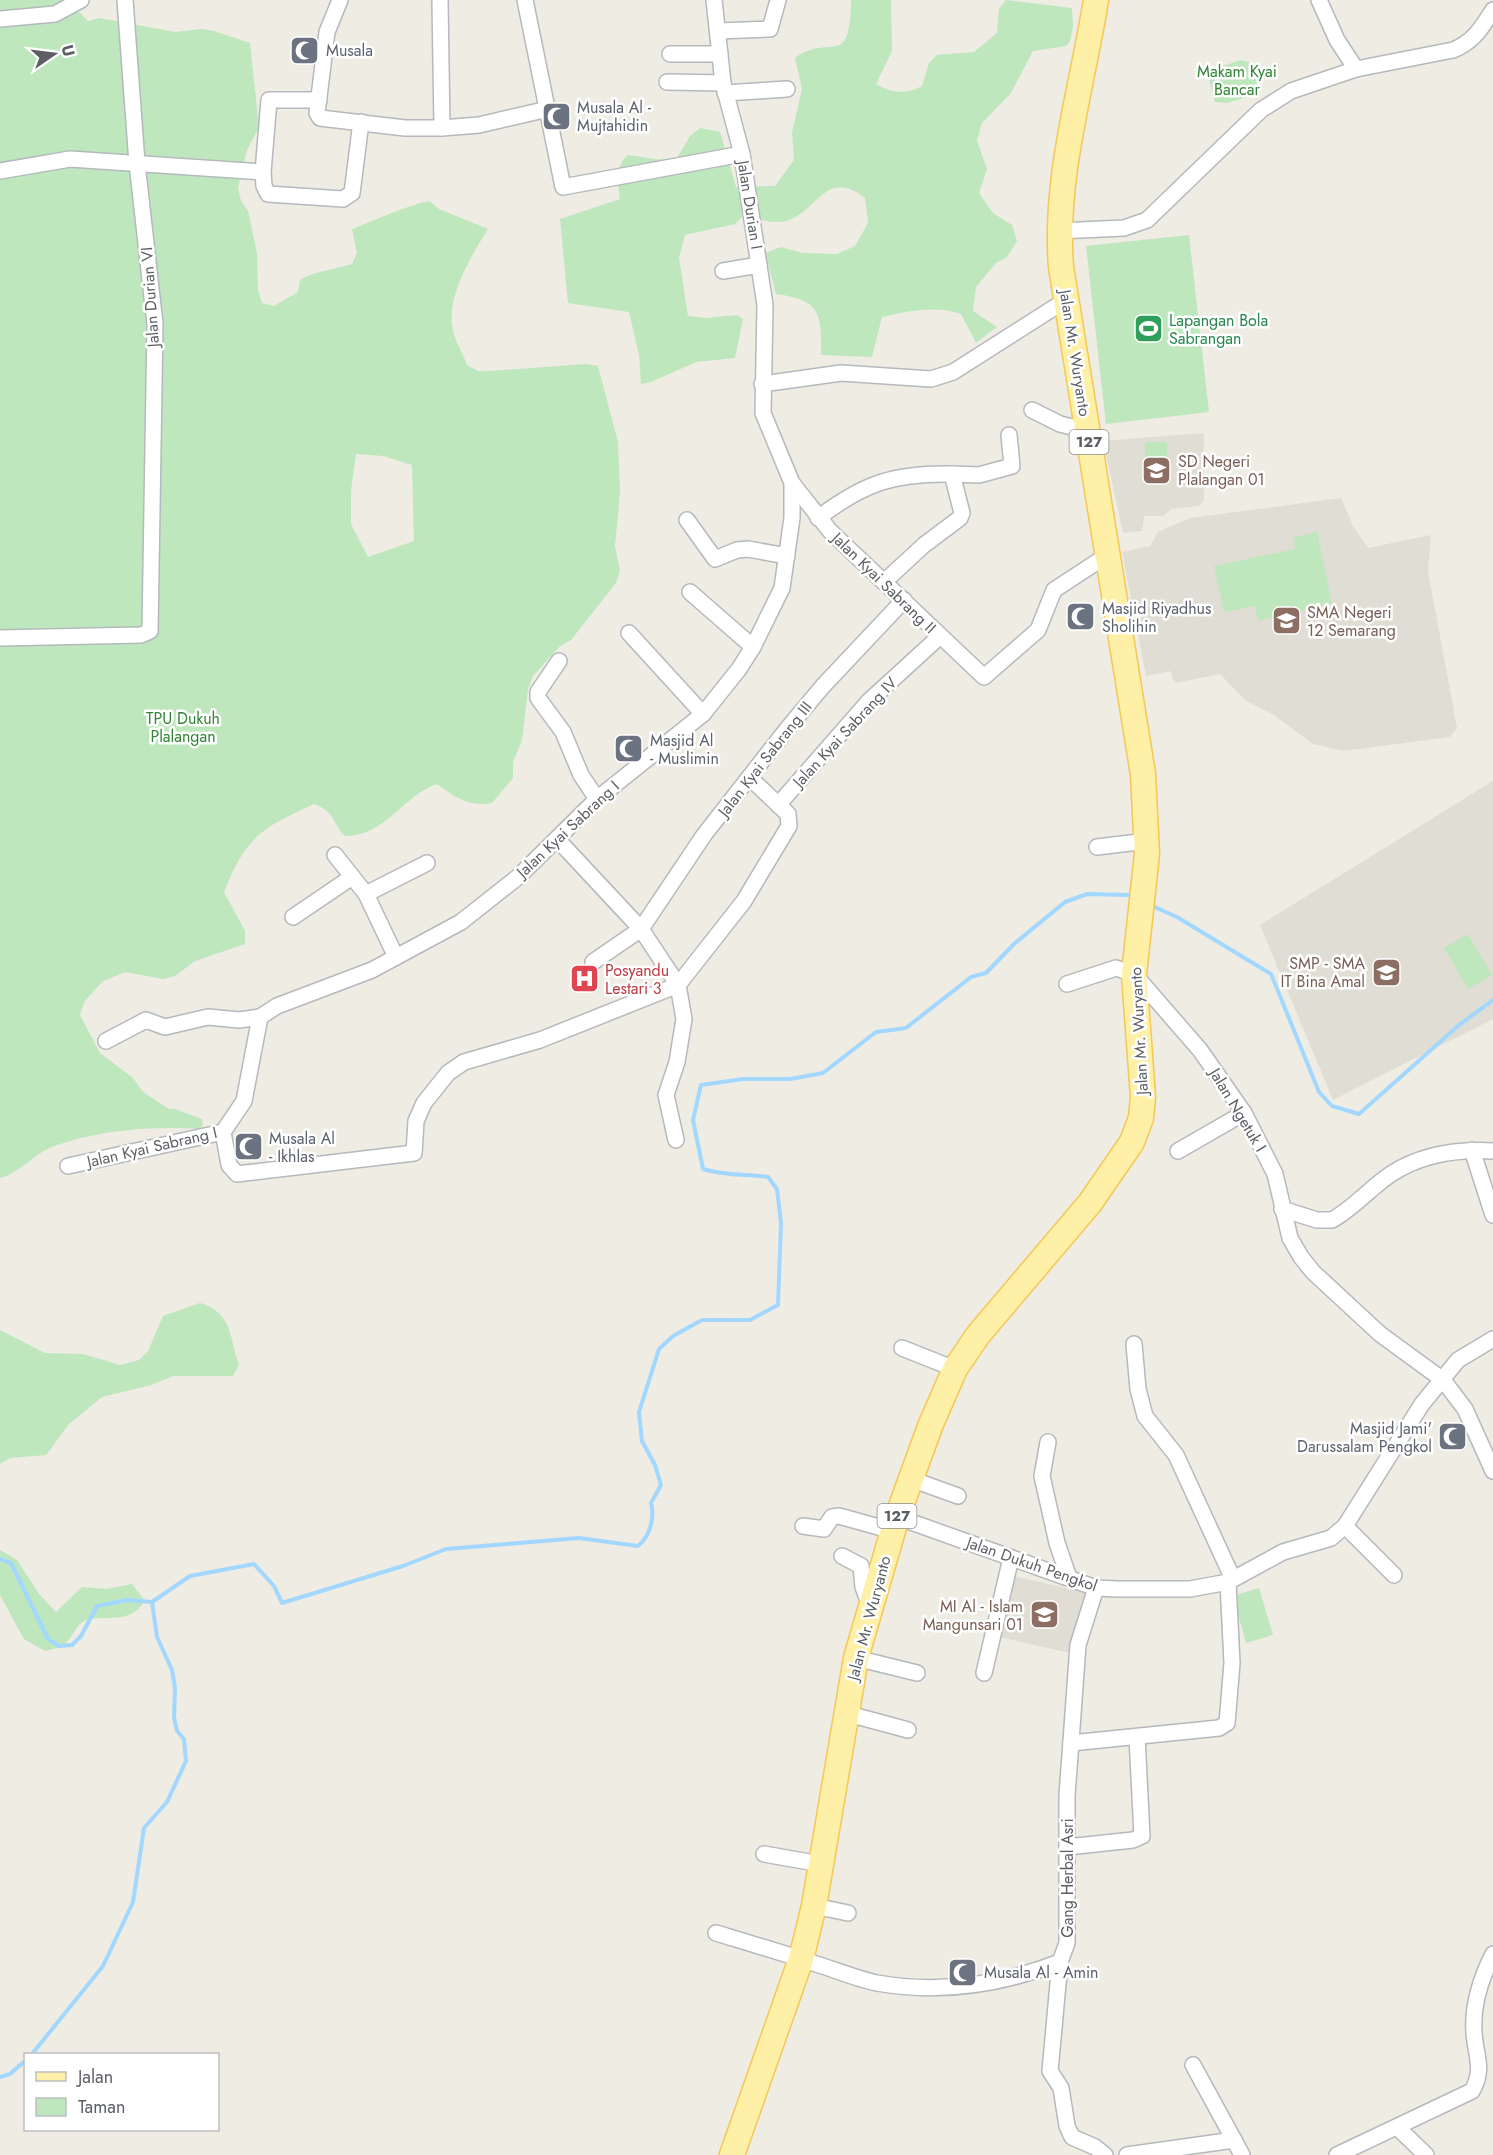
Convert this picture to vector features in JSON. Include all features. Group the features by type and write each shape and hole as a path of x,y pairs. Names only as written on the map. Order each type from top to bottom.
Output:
{"main road":[{"name":"Jalan Mr. Wuryanto","path":"732,2155 801,1959 814,1906 856,1658 895,1524 911,1479 955,1369 978,1335 1090,1203 1137,1131 1143,1097 1134,974 1147,841 1143,774 1106,556 1066,300 1058,231 1063,174 1096,0"}],"street":[{"path":"0,19 55,14 81,0"},
{"name":"Jalan Durian VI","path":"0,638 141,635 150,632 155,324 137,163 125,0"},
{"path":"340,0 327,32 317,112 320,118 435,128 479,125 548,109"},
{"path":"435,128 440,0"},
{"path":"525,0 563,187 742,154"},
{"name":"Jalan Durian I","path":"714,0 724,88 742,154 765,305 763,413"},
{"path":"718,31 768,30 778,0"},
{"path":"1319,0 1337,40 1356,69"},
{"path":"1058,231 1125,228 1147,220 1213,155 1275,100 1292,91 1356,69 1467,45 1478,34 1493,10"},
{"path":"669,54 720,54"},
{"path":"667,82 724,88 787,89"},
{"path":"319,100 269,100 263,172 264,186 268,194 347,198 352,193 361,122"},
{"path":"0,171 70,159 263,172"},
{"path":"723,271 759,265"},
{"path":"762,384 841,372 931,378 953,372 1066,300"},
{"path":"1032,410 1060,424 1088,431"},
{"name":"Jalan Kyai Sabrang I","path":"106,1041 146,1020 165,1027 208,1017 239,1020 260,1017 277,1006 372,970 461,922 518,877 597,799 703,714 739,669 753,647 782,588 792,518 792,483 763,413"},
{"path":"818,518 849,495 888,479 907,475 980,475 1012,466 1009,435"},
{"path":"885,581 924,545 960,518 962,513 952,474"},
{"name":"Jalan Kyai Sabrang II","path":"792,483 818,518 984,677 1038,630 1054,590 1106,556"},
{"path":"687,520 715,559 737,550 748,549 787,556"},
{"path":"690,592 753,647"},
{"name":"Jalan Kyai Sabrang III","path":"641,929 704,835 823,686 904,600"},
{"path":"629,633 703,714"},
{"name":"Jalan Kyai Sabrang IV","path":"778,805 869,701 939,636"},
{"path":"559,661 538,692 538,698 563,732 581,775 597,799"},
{"path":"223,1132 229,1165 237,1174 361,1157 414,1153 416,1120 424,1103 448,1073 464,1062 540,1040 678,985 744,901 789,826 788,814 750,778"},
{"path":"556,839 641,929 678,985 684,1019 677,1062 666,1095 676,1140"},
{"path":"1097,847 1147,841"},
{"path":"335,855 366,894 396,957"},
{"path":"366,894 427,863"},
{"path":"293,917 352,877"},
{"path":"593,962 641,929"},
{"path":"1067,984 1116,968 1134,974"},
{"name":"Jalan Ngetuk I","path":"1134,974 1200,1050 1244,1113 1275,1174 1290,1238 1313,1272 1380,1334 1443,1380 1465,1409 1493,1471"},
{"name":"Jalan Kyai Sabrang I","path":"68,1166 223,1132 244,1101 260,1017"},
{"path":"1178,1151 1244,1113"},
{"path":"1472,1150 1493,1215"},
{"path":"1282,1209 1317,1220 1332,1220 1390,1175 1413,1162 1449,1151 1493,1151"},
{"name":"Jalan Dukuh Pengkol","path":"803,1526 824,1529 832,1517 839,1515 895,1524 1011,1558 1095,1588 1190,1590 1231,1580 1282,1552 1330,1538 1345,1526 1409,1424 1458,1360 1493,1339"},
{"path":"1071,1743 1219,1728 1227,1723 1232,1663 1231,1580 1176,1455 1145,1416 1138,1389 1134,1344"},
{"path":"902,1348 955,1369"},
{"path":"1048,1442 1042,1476 1057,1543 1069,1578"},
{"path":"911,1479 958,1496"},
{"path":"1345,1526 1394,1575"},
{"path":"842,1556 861,1566 863,1587 870,1606"},
{"path":"984,1673 1011,1558"},
{"name":"Gang Herbal Asri","path":"716,1933 874,1983 908,1987 957,1988 1013,1978 1060,1962 1068,1942 1067,1796 1078,1644 1095,1588"},
{"path":"856,1658 917,1673"},
{"path":"845,1713 908,1730"},
{"path":"1067,1848 1133,1840 1142,1836 1137,1737"},
{"path":"764,1854 821,1864"},
{"path":"814,1906 848,1913"},
{"path":"1337,2155 1472,2091 1480,2074 1474,2031 1474,2012 1481,1982 1493,1954"},
{"path":"1060,1962 1050,2071 1061,2088 1067,2126 1072,2137 1095,2147 1105,2155"},
{"path":"1193,2065 1242,2155"},
{"path":"1398,2128 1426,2155"},
{"path":"1127,2155 1234,2140"}],"shaded area":[{"name":"SD Negeri Plalangan 01","path":"1204,433 1204,500 1199,506 1171,509 1163,516 1144,516 1142,531 1123,533 1103,441"},
{"name":"SMA Negeri 12 Semarang","path":"1341,498 1353,526 1368,548 1431,535 1428,571 1457,728 1450,737 1344,751 1313,744 1274,715 1246,701 1220,674 1175,683 1170,671 1146,676 1122,552 1150,546 1158,532 1190,518"},
{"name":"SMP - SMA IT Bina Amal","path":"1493,781 1493,1019 1333,1100 1260,925"},
{"name":"MI Al - Islam Mangunsari 01","path":"1014,1576 1087,1593 1074,1654 1000,1637"}],"green space":[{"name":"TPU Dukuh Plalangan","path":"0,0 67,0 88,21 99,18 175,32 202,29 250,43 259,127 247,150 238,188 241,201 248,211 257,253 258,290 262,303 274,306 298,292 300,280 305,277 352,264 357,253 352,229 411,206 429,201 439,209 488,229 457,287 452,313 456,340 467,365 478,371 586,364 598,366 618,442 620,492 615,546 620,571 616,583 571,640 560,646 533,676 528,689 522,740 513,762 513,778 492,803 469,802 456,797 437,784 414,797 372,830 345,836 330,814 321,807 314,804 296,812 268,828 248,846 224,892 245,931 245,944 195,961 175,976 163,979 125,972 102,982 84,1002 80,1015 100,1053 133,1078 143,1092 169,1109 202,1119 203,1125 199,1129 124,1130 69,1141 52,1147 7,1176 0,1178","holes":["356,454 383,456 412,465 414,541 368,557 351,524 351,491"]},
{"path":"851,0 891,0 892,51 876,84 899,92 911,91 922,86 929,63 937,55 974,52 997,33 999,9 1006,0 1072,8 1073,27 1070,41 1066,46 1033,51 1011,93 982,123 977,141 987,169 979,193 993,213 1012,225 1017,241 1007,257 996,263 976,287 973,311 997,327 976,343 961,314 932,309 912,311 882,317 872,357 821,355 819,318 810,305 802,300 776,294 765,253 781,247 802,253 837,254 855,246 868,223 865,198 852,190 841,187 824,194 799,215 789,220 772,222 743,216 735,224 685,235 679,258 688,316 705,318 737,315 743,319 735,358 696,362 651,382 641,384 639,355 629,312 568,303 560,219 620,199 619,170 628,155 658,159 677,158 690,136 700,128 720,132 736,187 775,186 794,160 792,133 802,89 795,58 807,51 842,43 847,36 850,22"},
{"name":"Makam Kyai Bancar","path":"1241,60 1255,64 1258,82 1250,96 1227,103 1215,102 1209,80 1214,69"},
{"name":"Lapangan Bola Sabrangan","path":"1189,235 1209,412 1106,424 1086,246"},
{"path":"1145,442 1167,442 1167,481 1145,480"},
{"path":"1317,532 1332,604 1258,621 1255,606 1224,612 1214,566 1295,549 1293,538"},
{"path":"1468,934 1492,975 1468,989 1444,948"},
{"path":"200,1303 219,1313 228,1327 239,1365 233,1376 173,1376 151,1385 102,1397 69,1424 46,1455 10,1458 0,1464 0,1330 45,1353 83,1354 120,1365 139,1360 148,1351 163,1316"},
{"path":"0,1550 17,1560 39,1594 56,1612 82,1587 107,1589 132,1584 145,1601 127,1616 85,1620 67,1642 45,1651 24,1639 0,1595"},
{"path":"1259,1588 1273,1635 1246,1643 1233,1596"}],"waterway":[{"path":"33,2053 103,1966 133,1902 144,1828 167,1802 186,1761 184,1739 177,1731 174,1717 175,1688 172,1670 157,1637 152,1602 190,1576 254,1564 274,1586 282,1603 403,1566 446,1549 579,1538 638,1546 648,1532 652,1515 651,1503 661,1485 655,1465 642,1441 639,1412 659,1349 673,1336 702,1320 750,1320 778,1305 781,1223 777,1189 768,1177 727,1174 703,1169 693,1120 701,1085 743,1079 790,1079 823,1073 876,1032 906,1028 971,977 986,973 1014,944 1065,902 1087,894 1128,895 1135,898"},
{"path":"1150,905 1177,917 1271,974 1319,1092 1332,1106 1359,1114 1459,1025 1493,1000"},
{"path":"0,1559 11,1563 48,1639 59,1646 72,1645 81,1636 97,1606 127,1600 152,1602"},
{"path":"0,2077 10,2074 24,2062"}],"place":[{"name":"Musala","path":"305,50"},
{"name":"Musala Al - Mujtahidin","path":"556,116"},
{"name":"Lapangan Bola Sabrangan","path":"1148,329"},
{"name":"SD Negeri Plalangan 01","path":"1157,470"},
{"name":"Masjid Riyadhus Sholihin","path":"1081,617"},
{"name":"SMA Negeri 12 Semarang","path":"1286,621"},
{"name":"Masjid Al - Muslimin","path":"629,749"},
{"name":"SMP - SMA IT Bina Amal","path":"1386,972"},
{"name":"Posyandu Lestari 3","path":"584,979"},
{"name":"Musala Al - Ikhlas","path":"248,1147"},
{"name":"Masjid Jami' Darussalam Pengkol","path":"1453,1437"},
{"name":"MI Al - Islam Mangunsari 01","path":"1044,1615"},
{"name":"Musala Al - Amin","path":"963,1972"}]}
